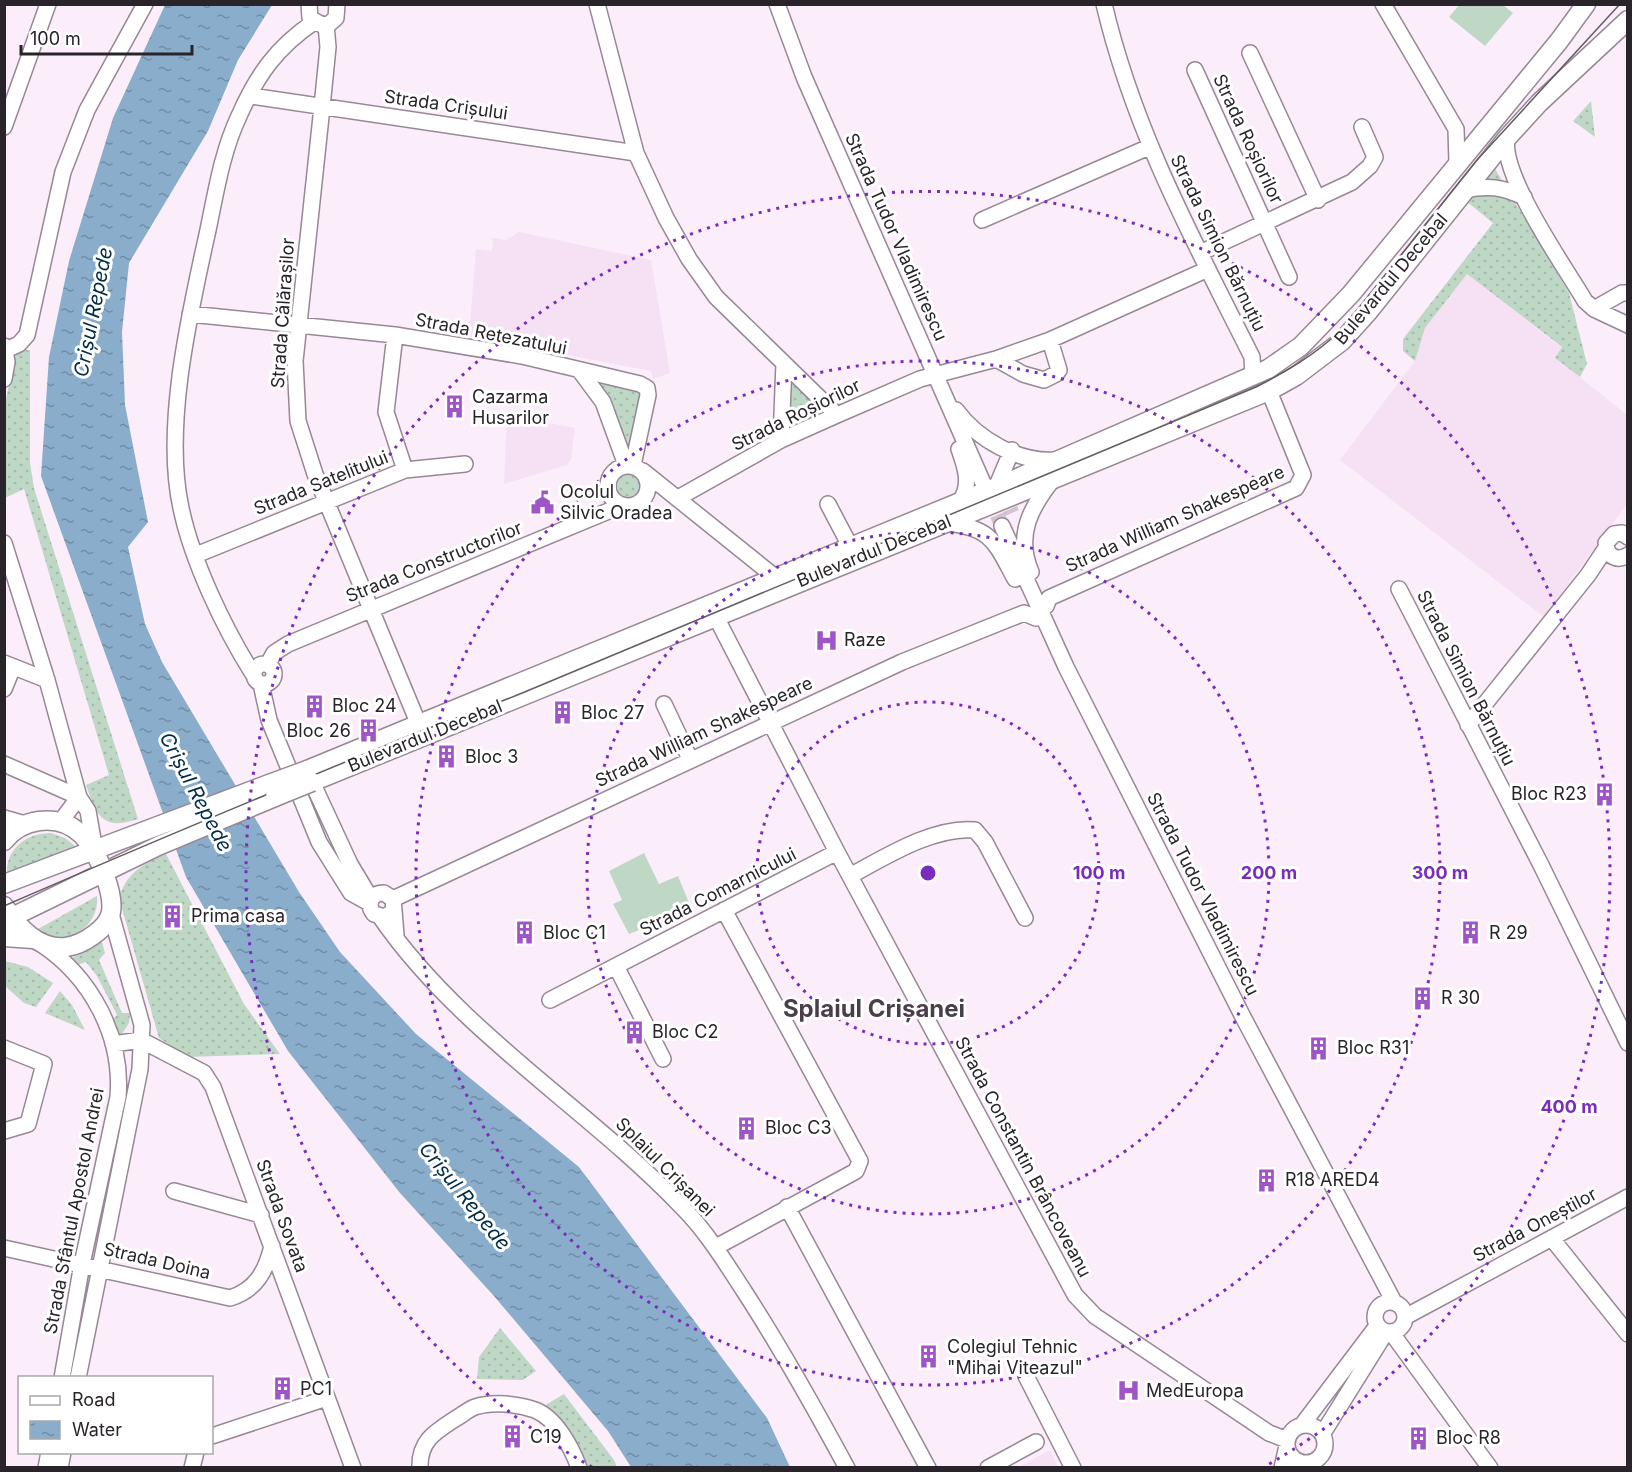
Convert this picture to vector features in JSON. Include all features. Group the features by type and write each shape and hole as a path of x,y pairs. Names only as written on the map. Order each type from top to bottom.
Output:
{"main road":[{"name":"Bulevardul Decebal","path":"4,884 150,828 309,776 716,617 944,523 1260,373 1301,346 1333,314 1586,4"},
{"name":"Bulevardul Decebal","path":"7,915 104,873 419,725 775,577 960,501 1269,391 1296,376 1342,341 1369,311 1507,138 1539,103 1628,20"},
{"path":"4,841 25,824 61,821 81,832 95,851 104,873 109,889 111,914 98,930 69,946 52,946 33,939 4,937"},
{"path":"7,915 33,939"}],"street":[{"path":"4,127 48,4"},
{"path":"4,379 5,348 19,344 27,335 63,172 87,110 145,4"},
{"path":"597,4 636,153 666,218 689,259 716,297 837,415"},
{"name":"Strada Tudor Vladimirescu","path":"777,4 804,76 940,380 991,483 1011,451"},
{"name":"Strada Simion Bărnuțiu","path":"1104,4 1115,52 1149,147 1260,373"},
{"path":"1383,4 1455,129 1457,164"},
{"name":"Strada Călărașilor","path":"308,5 309,15 320,24 328,47 296,361 298,421 327,501 419,725"},
{"path":"339,6 336,18 320,24 274,55 239,116 223,162 190,314 175,430 175,462 180,508 196,555 222,620 257,679 269,720 320,842 351,893 381,904"},
{"path":"1250,53 1318,200"},
{"name":"Strada Roșiorilor","path":"1195,70 1265,224"},
{"name":"Strada Crișului","path":"251,96 636,153"},
{"name":"Strada Roșiorilor","path":"1200,253 1318,200 1352,182 1370,166 1375,157 1362,128"},
{"path":"1455,129 1471,136 1481,134"},
{"path":"1507,138 1507,159 1524,197 1585,301 1594,309 1628,325"},
{"name":"Strada Simion Bărnuțiu","path":"982,220 1149,147"},
{"path":"1465,190 1486,186 1500,187 1524,197"},
{"path":"1265,224 1289,277"},
{"path":"940,380 951,372 1050,340 1208,269"},
{"path":"1594,309 1626,288"},
{"name":"Strada Retezatului","path":"190,314 395,335 522,356 640,384 647,388 648,395 634,467"},
{"name":"Strada Retezatului","path":"395,335 386,412 405,470"},
{"path":"996,359 1023,374 1044,380 1059,370 1050,340"},
{"path":"780,440 784,363"},
{"path":"580,371 603,402 634,467 649,487 644,499"},
{"path":"940,380 961,416 984,436 1011,451 1056,468 1031,509 1024,536 1033,610"},
{"path":"940,380 965,467 966,484 960,501"},
{"name":"Strada Roșiorilor","path":"678,498 780,440 837,415 940,380"},
{"name":"Strada William Shakespeare","path":"381,904 902,662 1033,610 1049,598 1296,488 1303,475 1269,391"},
{"name":"Strada Satelitului","path":"196,555 405,470 465,464"},
{"path":"678,498 644,499 634,505 623,505 611,496 608,485 615,470 634,467 678,498 775,577"},
{"path":"828,504 850,546"},
{"name":"Strada Constructorilor","path":"257,679 268,683 273,679 273,669 268,664 274,653 288,644 623,505"},
{"path":"944,523 977,528 990,536 1033,610 1049,631"},
{"name":"Strada Tudor Vladimirescu","path":"1002,526 1049,631 1377,1274 1391,1319"},
{"path":"1468,725 1588,574 1606,548 1610,536 1626,533"},
{"path":"4,543 47,680 79,797 88,811 95,851"},
{"path":"1606,548 1610,555 1622,557"},
{"path":"1588,574 1622,557"},
{"name":"Strada Simion Bărnuțiu","path":"1398,590 1541,865 1628,1043"},
{"name":"Strada Constantin Brâncoveanu","path":"716,617 837,852 1075,1295 1105,1323 1287,1443"},
{"path":"4,689 9,665 47,680"},
{"path":"663,704 690,759"},
{"path":"4,764 79,797"},
{"path":"309,776 350,864 381,904"},
{"path":"61,821 79,797"},
{"path":"4,818 25,824"},
{"path":"850,876 909,844 963,829 975,830 986,842 1025,918"},
{"name":"Strada Comarnicului","path":"550,1000 837,852"},
{"name":"Splaiul Crișanei","path":"381,904 397,941 474,1022 592,1123 683,1208 716,1247 785,1355 848,1467"},
{"path":"716,1247 859,1166 860,1161 724,910"},
{"name":"Strada Sfântul Apostol Andrei","path":"78,1376 140,1069 142,1025 111,914"},
{"name":"Strada Sfântul Apostol Andrei","path":"33,939 77,975 105,1019 119,1061 118,1097 82,1264 62,1376"},
{"path":"616,966 663,1059"},
{"path":"113,1044 141,1040"},
{"name":"Strada Sovata","path":"141,1040 204,1073 213,1087 352,1467"},
{"path":"4,1048 44,1064 28,1124 4,1131"},
{"path":"174,1191 261,1215"},
{"name":"Strada Oneștilor","path":"1302,1425 1391,1319 1624,1204"},
{"path":"787,1207 928,1467"},
{"path":"1553,1240 1628,1334"},
{"name":"Strada Doina","path":"4,1248 230,1298 242,1294 260,1278 272,1246"},
{"name":"Strada Tudor Vladimirescu","path":"1377,1274 1391,1319"},
{"path":"1391,1319 1428,1379 1490,1467"},
{"name":"Strada Oneștilor","path":"1323,1433 1391,1319"},
{"path":"1026,1376 1073,1467"},
{"path":"213,1436 327,1398"},
{"path":"420,1467 424,1443 433,1433 476,1407 508,1404 537,1410 554,1424 575,1455 579,1467"},
{"path":"1282,1467 1292,1430 1302,1425 1314,1426 1323,1433 1328,1467"},
{"path":"988,1467 1036,1442"},
{"path":"1287,1443 1292,1457 1305,1465 1318,1459 1324,1451"}],"shaded area":[{"path":"519,232 651,260 670,373 653,379 651,371 469,336 476,249 492,251 493,238 506,240"},
{"path":"1467,274 1562,348 1556,358 1627,415 1627,504 1544,617 1340,460 1415,361 1425,328"},
{"path":"507,415 575,428 571,459 567,465 504,484"},
{"path":"1050,1450 1058,1467 1019,1467"}],"green space":[{"path":"1460,4 1503,5 1513,13 1485,46 1449,17"},
{"path":"1591,101 1595,137 1573,121"},
{"path":"1494,167 1569,293 1587,364 1580,377 1555,358 1562,347 1467,274 1425,328 1415,361 1403,351 1403,339 1493,223 1466,201"},
{"path":"21,350 30,350 30,463 34,488 138,819 126,822 109,822 103,818 90,796 86,785 109,775 24,489 5,498 5,404 15,354"},
{"path":"784,363 837,415 781,440"},
{"path":"580,371 647,388 633,465"},
{"path":"629,474 634,475 640,481 640,491 634,497 629,498 624,497 618,491 617,486 618,481 624,475"},
{"path":"51,833 65,838 79,849 7,872 11,855 20,843 34,836"},
{"path":"644,853 659,884 678,876 692,910 629,934 613,904 622,900 609,871"},
{"path":"166,854 244,1004 280,1054 187,1057 159,1038 119,898 131,875 150,861"},
{"path":"97,896 93,918 78,933 58,938 38,929"},
{"path":"102,942 105,953 99,960 122,1013 130,1013 129,1023 120,1037 111,1021 117,1015 97,976 86,962 74,966 72,958"},
{"path":"5,961 28,967 53,983 36,1007 24,1003 5,986"},
{"path":"60,991 72,1005 85,1030 45,1013"},
{"path":"500,1328 536,1371 523,1380 477,1379 479,1357"},
{"path":"564,1394 617,1467 579,1467 537,1410"}],"water":[{"name":"Crișul Repede","path":"165,5 272,5 238,60 208,131 129,263 122,332 125,405 148,522 128,547 145,624 162,662 299,892 340,952 416,1034 579,1167 767,1418 790,1467 631,1467 608,1431 494,1296 400,1193 288,1051 186,877 41,476 49,357 69,261 113,118"}],"tunnel":[{"path":"1001,488 1012,513"},
{"path":"988,494 1002,526"}],"tram line":[{"path":"4,906 421,731 512,697 1256,387 1279,375 1311,355 1341,330 1477,160 1620,4"}],"place":[{"name":"Cazarma Husarilor","path":"454,407"},
{"name":"Ocolul Silvic Oradea","path":"542,502"},
{"name":"Raze","path":"826,640"},
{"name":"Bloc 24","path":"314,706"},
{"name":"Bloc 27","path":"563,713"},
{"name":"Bloc 26","path":"369,731"},
{"name":"Bloc 3","path":"447,757"},
{"name":"Bloc R23","path":"1605,794"},
{"name":"Prima casa","path":"173,916"},
{"name":"Bloc C1","path":"525,933"},
{"name":"R 29","path":"1471,933"},
{"name":"R 30","path":"1423,998"},
{"name":"Bloc C2","path":"634,1032"},
{"name":"Bloc R31","path":"1319,1048"},
{"name":"Bloc C3","path":"747,1128"},
{"name":"R18 ARED4","path":"1267,1180"},
{"name":"Colegiul Tehnic \"Mihai Viteazul\"","path":"929,1357"},
{"name":"PC1","path":"282,1389"},
{"name":"MedEuropa","path":"1128,1391"},
{"name":"C19","path":"512,1437"},
{"name":"Bloc R8","path":"1418,1438"}],"district":[{"name":"Splaiul Crișanei","path":"874,1009"}]}
